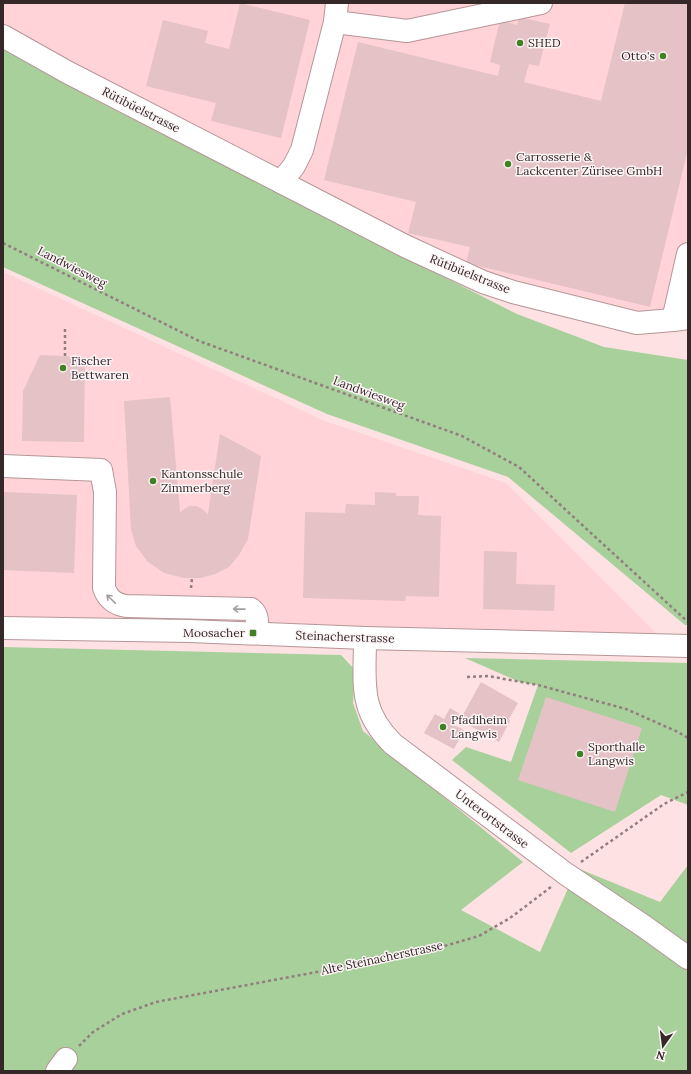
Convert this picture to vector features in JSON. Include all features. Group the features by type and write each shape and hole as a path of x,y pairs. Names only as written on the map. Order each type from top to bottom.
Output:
{"street":[{"path":"280,182 294,166 302,150 336,13 407,31 541,3"},
{"name":"Rütibüelstrasse","path":"3,36 67,72 280,182 405,246 483,282 513,292 637,323 680,319"},
{"path":"680,319 688,254"},
{"path":"3,466 101,470 105,492 104,588 107,596 118,605 251,609 255,612 257,618 256,633"},
{"name":"Steinacherstrasse","path":"3,628 182,630 364,638 688,646"},
{"name":"Unterortstrasse","path":"364,638 364,687 366,702 371,715 383,735 566,874 688,958"}],"path":[{"name":"Landwiesweg","path":"3,243 199,341 462,436 519,467 688,622"},
{"path":"65,328 65,356"},
{"path":"467,677 488,676 538,685 626,709 688,738"},
{"name":"Alte Steinacherstrasse","path":"62,1065 93,1032 122,1014 156,1002 414,954 479,936 510,918 583,860 664,804 688,792"}],"shaded area":[{"path":"3,3 688,3 688,325 494,282 290,183 3,25"},
{"path":"3,272 325,421 506,483 664,641 3,617"}],"green space":[{"path":"3,49 95,100 517,314 604,347 688,360 688,625 685,625 508,477 327,414 3,267"},
{"path":"3,647 341,655 355,670 353,703 363,731 523,862 461,910 540,952 577,868 660,902 688,865 688,1071 3,1071"},
{"path":"465,658 688,663 688,805 661,795 571,853 452,760 466,747 511,762 538,685 520,682"}],"building":[{"path":"240,3 310,20 281,138 211,121 216,103 146,86 163,20 208,31 205,43 229,49"},
{"path":"625,3 688,3 688,149 650,307 466,263 470,247 408,233 416,202 324,180 358,42 498,76 500,65 490,62 500,20 517,25 519,17 550,24 539,66 529,64 524,82 601,101"},
{"path":"40,355 85,357 84,442 22,441 23,391"},
{"name":"Kantonsschule Zimmerberg","path":"170,397 180,512 189,506 196,506 208,514 220,434 261,456 248,539 239,555 229,567 215,574 201,578 184,578 164,573 147,561 136,546 131,529 124,401"},
{"path":"3,492 77,495 74,573 3,570"},
{"path":"375,492 396,493 396,496 419,496 418,515 441,516 439,597 406,596 405,601 303,598 305,512 345,513 346,504 375,505"},
{"path":"484,551 517,552 516,584 555,585 554,611 483,609"},
{"path":"481,682 518,703 499,742 460,720"},
{"name":"Sporthalle Langwis","path":"546,697 642,728 615,812 518,780"},
{"name":"Pfadiheim Langwis","path":"450,708 460,714 454,725 464,730 454,749 424,733 435,714 444,719"}],"place":[{"name":"SHED","path":"520,43"},
{"name":"Otto's","path":"663,56"},
{"name":"Carrosserie & Lackcenter Zürisee GmbH","path":"508,164"},
{"name":"Fischer Bettwaren","path":"63,368"},
{"name":"Kantonsschule Zimmerberg","path":"153,481"},
{"name":"Moosacher","path":"253,633"},
{"name":"Pfadiheim Langwis","path":"443,727"},
{"name":"Sporthalle Langwis","path":"580,754"}]}
